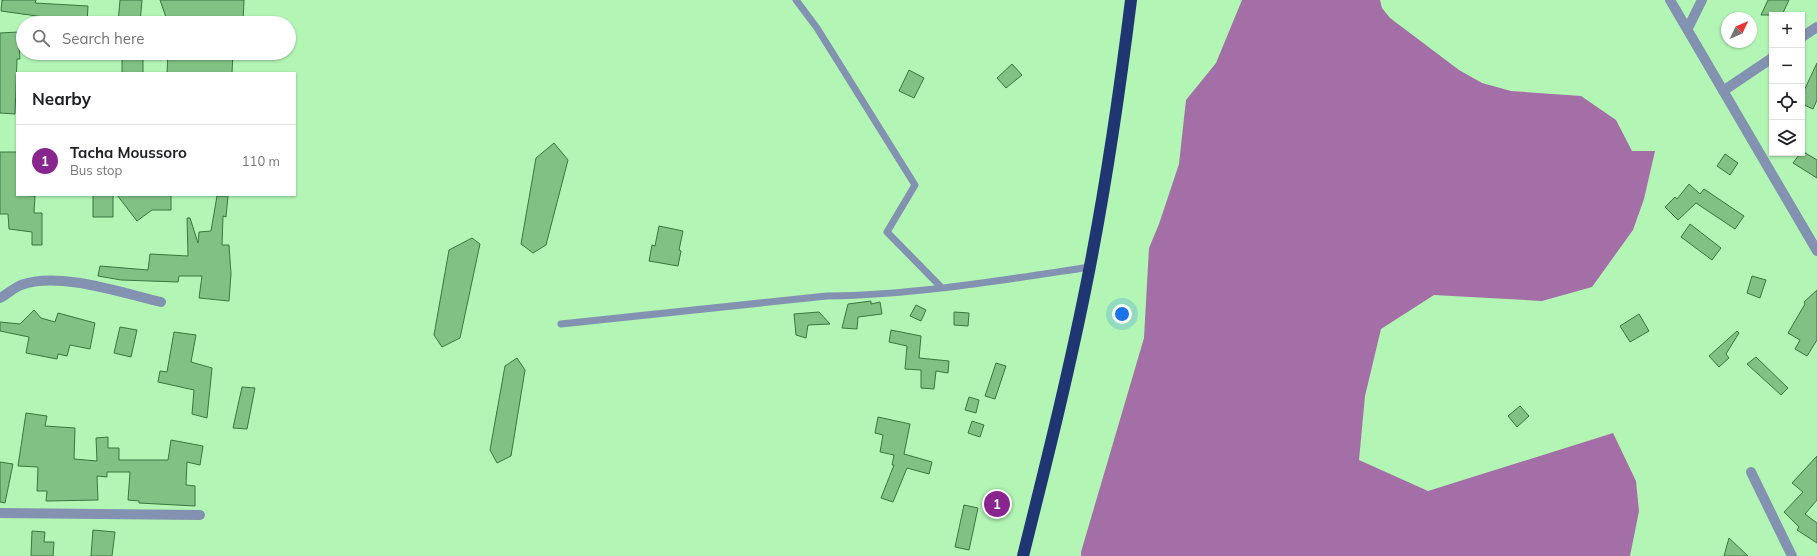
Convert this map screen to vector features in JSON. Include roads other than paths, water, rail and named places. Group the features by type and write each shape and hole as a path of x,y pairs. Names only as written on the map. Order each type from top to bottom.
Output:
{"highway":[{"path":"1023,556 1070,362 1090,267 1112,141 1131,0"}],"street":[{"path":"1670,0 1688,28 1723,91 1817,251"},
{"path":"1688,28 1702,0"},
{"path":"1805,36 1817,27"},
{"path":"1723,91 1769,60"},
{"path":"0,298 21,286 50,280 67,281 161,302"},
{"path":"1751,472 1792,556"},
{"path":"0,513 200,515"}],"lane":[{"path":"796,0 817,28 915,185 887,232 941,287"},
{"path":"561,324 827,296 860,295 983,283 1090,267"}],"place":[{"name":"Tacha Moussoro","path":"997,504"}]}
